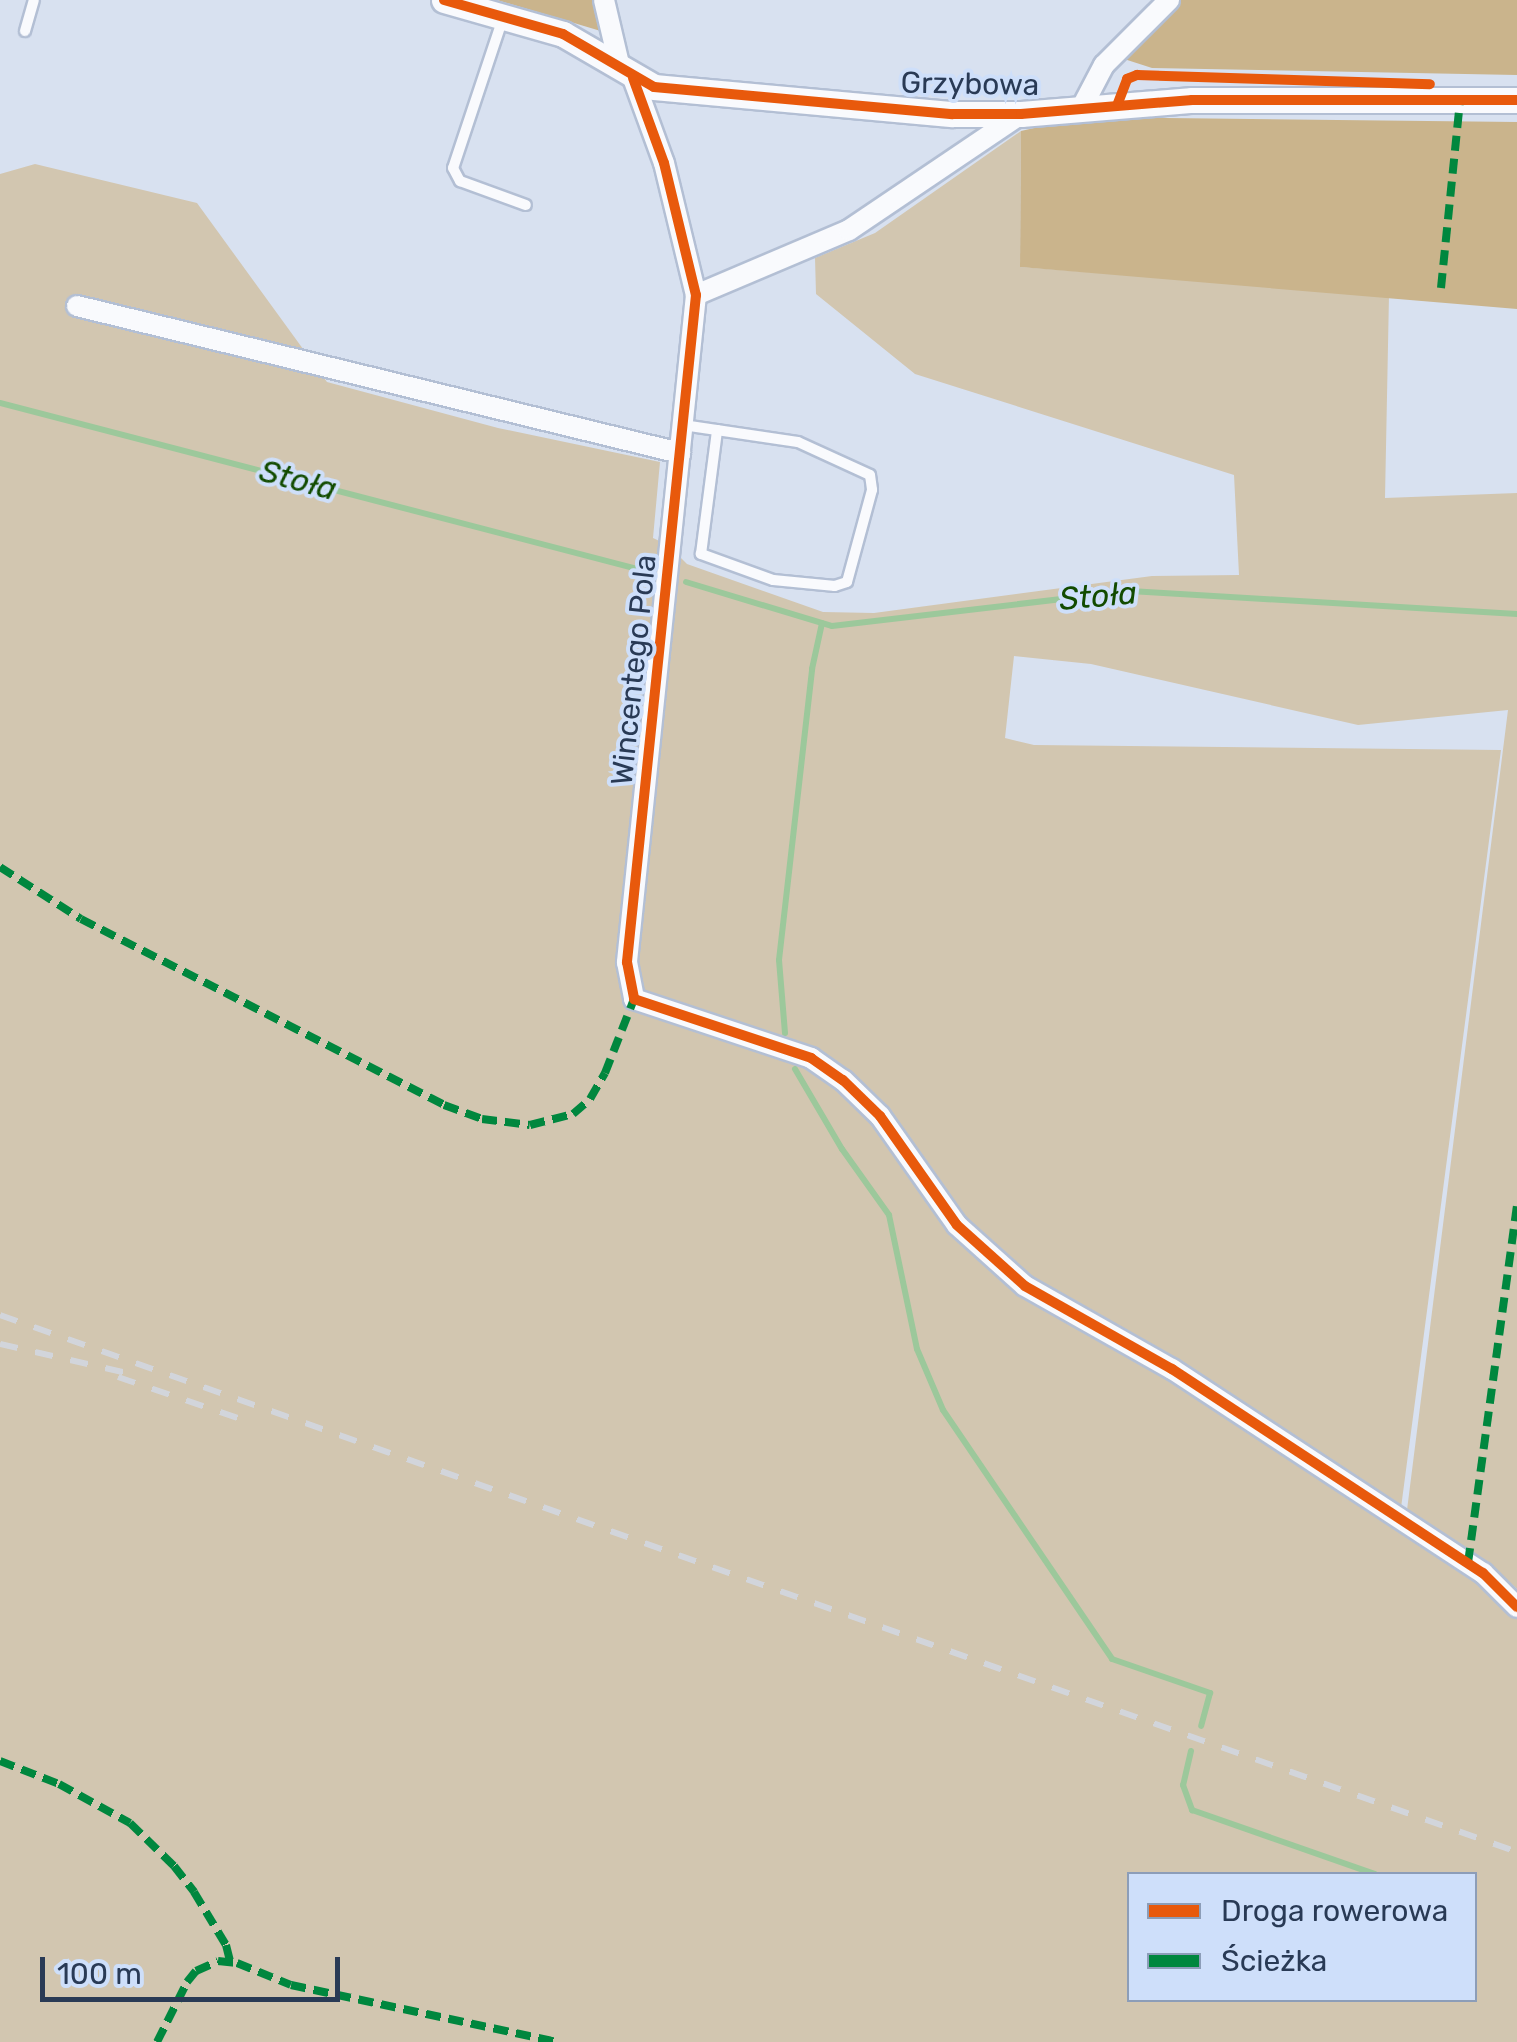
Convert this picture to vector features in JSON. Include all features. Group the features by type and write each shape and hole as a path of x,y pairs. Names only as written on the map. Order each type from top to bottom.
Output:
{"street":[{"name":"Grzybowa","path":"444,0 562,34 654,86 952,114 1020,114 1192,100 1517,100"},
{"name":"Wincentego Pola","path":"604,0 626,71 664,163 696,295 629,983 634,999 811,1058 843,1080 880,1116 957,1225 1025,1286 1189,1380 1482,1573 1517,1607"},
{"path":"1082,107 1104,65 1169,0"},
{"path":"696,295 849,230 1020,114"},
{"path":"76,306 680,452"}],"lane":[{"path":"24,30 34,0"},
{"path":"504,18 453,168 460,181 526,205"},
{"path":"683,425 717,430 798,442 870,475 872,490 848,582 835,586 773,580 701,554 717,430"}],"shaded area":[{"path":"497,0 597,0 604,32"},
{"path":"1181,0 1517,0 1517,75 1152,68 1121,58"},
{"path":"1082,117 1517,122 1517,309 1020,267 1021,131"},
{"path":"1021,131 1020,267 1389,295 1385,498 1517,493 1517,1589 1486,1561 1407,1510 1508,710 1358,725 1091,664 1014,656 1005,738 1034,745 1501,750 1399,1523 1517,1610 1517,2042 0,2042 0,174 35,164 197,203 327,382 498,428 660,462 653,538 668,545 687,564 823,612 874,613 1152,576 1239,575 1234,475 915,374 816,294 815,258 875,233"}],"waterway":[{"name":"Stoła","path":"0,403 653,573"},
{"name":"Stoła","path":"686,582 832,626 1130,591 1517,614"},
{"path":"785,1033 779,960 812,669 822,623"},
{"path":"795,1069 842,1149 889,1215 917,1349 943,1410 1112,1659 1210,1693 1201,1726"},
{"path":"1191,1751 1183,1785 1192,1810 1369,1872"}],"railway":[{"path":"0,1315 1517,1852"},
{"path":"0,1344 135,1375"},
{"path":"118,1377 238,1418"}],"marked path":[{"path":"1441,288 1460,100"},
{"path":"0,867 81,919 444,1105 482,1119 530,1125 573,1114 590,1099 605,1073 634,999"},
{"path":"1468,1563 1517,1205"},
{"path":"0,1761 59,1784 130,1823 174,1866 194,1892 226,1945 230,1961"},
{"path":"157,2042 187,1982 196,1971 218,1961 237,1963 291,1985 558,2042"}],"cycle path":[{"path":"444,0 563,34 654,87 953,114 1021,114 1192,100 1517,100"},
{"path":"1118,103 1127,79 1137,75 1430,84"},
{"path":"633,78 664,163 696,295 627,962 634,999 811,1058 843,1080 880,1116 957,1225 1025,1286 1172,1369 1483,1573 1517,1607"}]}
